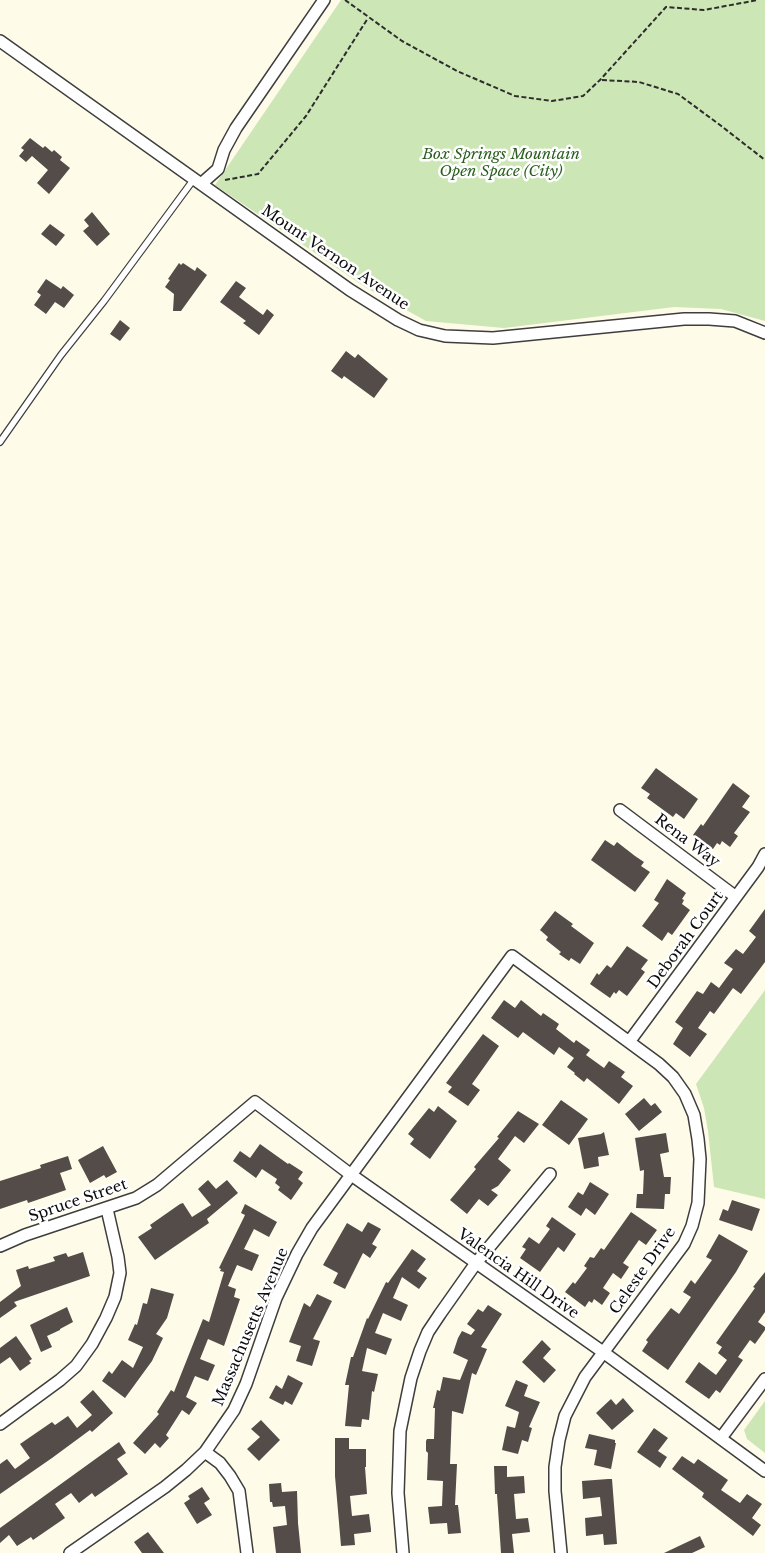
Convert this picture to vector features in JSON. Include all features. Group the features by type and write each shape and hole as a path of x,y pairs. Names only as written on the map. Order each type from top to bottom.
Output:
{"street":[{"path":"197,181 210,176 218,169 224,150 236,128 324,0"},
{"name":"Mount Vernon Avenue","path":"0,40 350,290 398,320 419,330 445,336 493,338 684,319 709,319 735,321 765,333"},
{"name":"Rena Way","path":"620,810 736,897"},
{"name":"Deborah Court","path":"630,1042 758,867 765,854"},
{"name":"Celeste Drive","path":"512,956 659,1064 685,1094 694,1115 698,1139 700,1183 698,1203 692,1226 684,1244 603,1352 575,1395 565,1416 559,1440 555,1475 560,1553"},
{"name":"Massachusetts Avenue","path":"70,1553 165,1487 205,1452 234,1410 246,1384 276,1298 312,1228 512,956"},
{"name":"Valencia Hill Drive","path":"255,1102 350,1174 603,1352 765,1471"},
{"name":"Spruce Street","path":"0,1246 25,1235 136,1198 157,1185 255,1102"},
{"path":"403,1553 398,1493 400,1430 411,1378 420,1351 428,1332 476,1263 550,1174"},
{"path":"0,1424 76,1366 92,1344 106,1318 115,1297 120,1273 107,1209"},
{"path":"721,1438 765,1379"},
{"path":"205,1452 220,1463 239,1491 247,1553"}],"lane":[{"path":"0,442 61,355 197,181"}],"path":[{"path":"345,0 402,41 457,71 516,96 552,101 583,96 600,80 666,7 704,10 758,0"},
{"path":"210,176 226,180 258,174 306,116 368,17"},
{"path":"600,80 639,82 678,94 765,160"}],"green space":[{"name":"Box Springs Mountain Open Space (City)","path":"341,0 765,0 765,321 721,309 674,307 504,328 426,321 365,287 215,185"},
{"path":"765,990 765,1199 714,1187 704,1108 696,1084"},
{"path":"765,1401 765,1453 747,1439 744,1430"}],"building":[{"path":"30,138 43,148 45,146 52,152 54,150 62,157 60,160 70,168 49,194 37,183 48,170 32,156 26,162 19,156 24,150 21,148"},
{"path":"92,212 110,234 97,246 83,231 89,226 84,220"},
{"path":"50,224 65,235 56,246 41,234"},
{"path":"179,263 181,265 183,263 195,271 197,267 207,275 181,311 173,311 174,294 165,287"},
{"path":"46,279 61,289 63,286 74,295 64,308 55,302 46,314 34,305 41,295 37,292"},
{"path":"236,281 246,288 239,297 263,315 267,309 274,315 259,335 243,323 246,321 220,302"},
{"path":"120,320 130,328 120,341 110,334"},
{"path":"346,351 355,358 358,354 388,379 374,398 344,376 342,379 331,371"},
{"path":"656,768 698,799 684,819 676,813 673,817 647,798 650,794 641,788"},
{"path":"733,783 750,796 742,807 750,812 734,833 738,836 730,847 722,841 720,845 717,843 713,849 693,835 701,824 703,826"},
{"path":"605,840 614,846 617,842 644,862 641,866 650,872 635,892 591,860"},
{"path":"667,879 686,893 682,899 684,900 682,904 690,910 672,935 668,932 662,941 642,926 659,903 654,900"},
{"path":"765,909 765,962 741,994 733,988 714,1014 710,1011 698,1028 707,1034 690,1057 673,1044 683,1028 675,1022 697,991 703,994 711,982 719,988 733,969 724,963 736,949 743,954 756,937 749,931"},
{"path":"555,911 594,943 580,964 571,958 569,961 559,954 561,952 546,940 548,937 540,930"},
{"path":"627,946 648,960 641,969 645,972 627,996 619,990 616,994 614,992 610,998 590,984 597,973 599,975 607,965 611,968"},
{"path":"504,1000 515,1008 521,1000 541,1016 543,1013 559,1024 556,1029 574,1043 576,1040 590,1050 586,1055 604,1068 609,1061 625,1072 621,1077 633,1086 619,1104 587,1078 584,1082 574,1074 567,1067 574,1058 559,1047 554,1055 523,1032 518,1038 491,1018"},
{"path":"483,1034 499,1046 472,1084 480,1090 468,1106 448,1092 452,1087 446,1083"},
{"path":"644,1098 651,1106 655,1103 662,1112 639,1131 625,1114"},
{"path":"561,1100 588,1119 569,1145 542,1125"},
{"path":"438,1106 457,1121 430,1159 410,1144 414,1139 408,1134 429,1108 434,1112"},
{"path":"518,1111 539,1124 524,1143 515,1136 498,1159 511,1170 498,1186 491,1190 498,1195 488,1206 479,1199 467,1214 450,1200 476,1169 474,1167 499,1138 497,1137"},
{"path":"604,1132 609,1155 598,1157 599,1166 584,1169 578,1138"},
{"path":"666,1133 669,1152 660,1154 664,1177 671,1177 670,1194 665,1194 664,1209 636,1208 637,1194 643,1194 644,1170 640,1171 635,1138"},
{"path":"260,1144 303,1172 298,1179 303,1183 291,1200 278,1190 280,1187 275,1183 277,1179 262,1169 256,1178 233,1161 240,1151 250,1158"},
{"path":"103,1146 117,1172 106,1178 104,1175 90,1183 78,1160"},
{"path":"68,1156 72,1169 60,1173 66,1190 28,1203 27,1200 0,1209 0,1181 41,1168 40,1165"},
{"path":"208,1180 216,1189 227,1180 238,1193 207,1219 209,1223 155,1260 138,1237 152,1228 150,1225 180,1204 183,1203 192,1217 211,1205 198,1189"},
{"path":"590,1182 609,1194 595,1215 586,1208 581,1216 568,1207 578,1192 583,1195"},
{"path":"732,1200 760,1209 752,1231 719,1220 723,1209 728,1211"},
{"path":"245,1204 277,1222 269,1237 254,1229 244,1249 259,1255 252,1271 237,1265 228,1286 236,1289 234,1297 240,1299 224,1346 208,1339 200,1359 215,1365 208,1381 195,1376 186,1397 197,1403 189,1415 182,1410 166,1435 169,1438 160,1448 155,1443 145,1454 133,1443 159,1414 157,1412 171,1390 174,1392 203,1319 209,1322 224,1272 220,1271 221,1269 219,1268 245,1215 241,1213"},
{"path":"631,1212 657,1230 646,1245 639,1240 623,1263 629,1267 621,1279 613,1273 603,1288 610,1293 602,1305 594,1299 592,1303 589,1301 585,1307 565,1292 573,1282 575,1284 587,1268 584,1266 590,1257 594,1258 601,1248 604,1250"},
{"path":"552,1217 576,1234 564,1252 558,1247 540,1272 520,1258 526,1249 522,1247 529,1237 539,1244 550,1229 546,1226"},
{"path":"368,1222 381,1229 372,1244 377,1247 370,1258 363,1253 345,1289 333,1283 338,1273 323,1265 347,1223 362,1232"},
{"path":"719,1234 748,1251 736,1272 668,1370 642,1351 648,1342 646,1340 671,1308 679,1314 691,1297 683,1292 691,1280 695,1284 712,1260 706,1257"},
{"path":"412,1249 426,1259 417,1271 427,1278 419,1289 402,1277 393,1298 408,1305 401,1321 383,1313 375,1333 392,1339 386,1355 367,1348 362,1371 378,1374 374,1392 372,1391 369,1420 362,1419 361,1427 345,1426 349,1385 345,1385 351,1357 353,1357 367,1318 386,1282 388,1283"},
{"path":"83,1252 90,1276 14,1302 17,1306 0,1318 0,1302 21,1286 16,1270 28,1266 29,1269 55,1261 53,1257 66,1253 68,1257"},
{"path":"765,1272 765,1312 758,1322 765,1327 765,1330 755,1344 750,1340 738,1357 743,1360 720,1393 716,1390 709,1399 685,1382 699,1362 716,1375 727,1360 718,1353 722,1347 716,1343"},
{"path":"151,1288 174,1294 167,1318 156,1334 163,1338 152,1361 125,1398 102,1381 109,1371 112,1374 122,1360 133,1368 143,1347 128,1340 135,1324 137,1325 143,1303 147,1304"},
{"path":"317,1294 332,1301 313,1339 320,1341 312,1366 296,1361 301,1346 289,1342 304,1303 310,1307"},
{"path":"488,1305 502,1314 481,1347 487,1349 476,1375 472,1373 463,1414 452,1411 450,1464 457,1464 455,1505 458,1505 461,1533 448,1534 447,1523 430,1524 428,1507 442,1506 443,1481 427,1480 428,1453 426,1451 426,1441 427,1439 434,1439 435,1408 433,1408 437,1390 440,1391 443,1377 460,1380 468,1360 453,1353 458,1338 462,1331 471,1335 475,1330 467,1324 478,1309 483,1312"},
{"path":"67,1307 73,1322 47,1336 52,1347 41,1352 30,1325"},
{"path":"16,1336 32,1359 29,1361 31,1363 20,1371 10,1357 0,1364 0,1348"},
{"path":"542,1340 551,1349 543,1358 556,1370 544,1383 522,1362"},
{"path":"288,1375 303,1383 292,1405 285,1401 283,1405 269,1398 276,1385 282,1389"},
{"path":"516,1380 528,1385 524,1396 540,1402 529,1427 532,1428 528,1442 522,1440 518,1454 502,1450 507,1426 515,1428 519,1412 505,1406"},
{"path":"93,1390 113,1413 92,1432 90,1430 0,1494 0,1464 7,1459 15,1469 30,1458 20,1444 52,1422 55,1425 68,1416 77,1428 92,1415 80,1402"},
{"path":"623,1398 634,1411 612,1430 596,1413 611,1399 616,1405"},
{"path":"261,1420 280,1440 259,1461 247,1449 260,1437 251,1429"},
{"path":"654,1428 668,1438 658,1451 667,1457 660,1468 637,1452"},
{"path":"589,1434 615,1440 611,1469 594,1465 597,1450 585,1448"},
{"path":"335,1438 349,1438 349,1449 366,1449 367,1494 350,1496 352,1516 369,1514 371,1532 354,1534 355,1545 341,1546 335,1476"},
{"path":"119,1442 126,1453 117,1459 128,1474 95,1497 92,1493 79,1503 71,1493 55,1504 65,1518 33,1540 31,1537 17,1546 9,1535 0,1543 0,1528"},
{"path":"682,1456 694,1464 698,1459 728,1480 721,1490 740,1503 747,1494 762,1504 752,1518 761,1525 753,1536 702,1497 704,1493 672,1469"},
{"path":"494,1466 507,1466 507,1477 524,1476 525,1493 514,1494 516,1519 528,1518 530,1532 512,1534 514,1553 501,1553"},
{"path":"612,1479 617,1544 604,1545 603,1534 586,1536 585,1518 602,1516 600,1497 583,1499 582,1481"},
{"path":"281,1483 282,1492 297,1491 301,1553 276,1553 273,1527 287,1525 285,1506 273,1507 272,1502 270,1502 269,1484"},
{"path":"202,1487 210,1499 204,1503 212,1515 197,1524 184,1503 190,1499 188,1496"},
{"path":"148,1532 164,1553 142,1553 134,1542"},
{"path":"700,1536 705,1547 692,1553 664,1553"}]}
